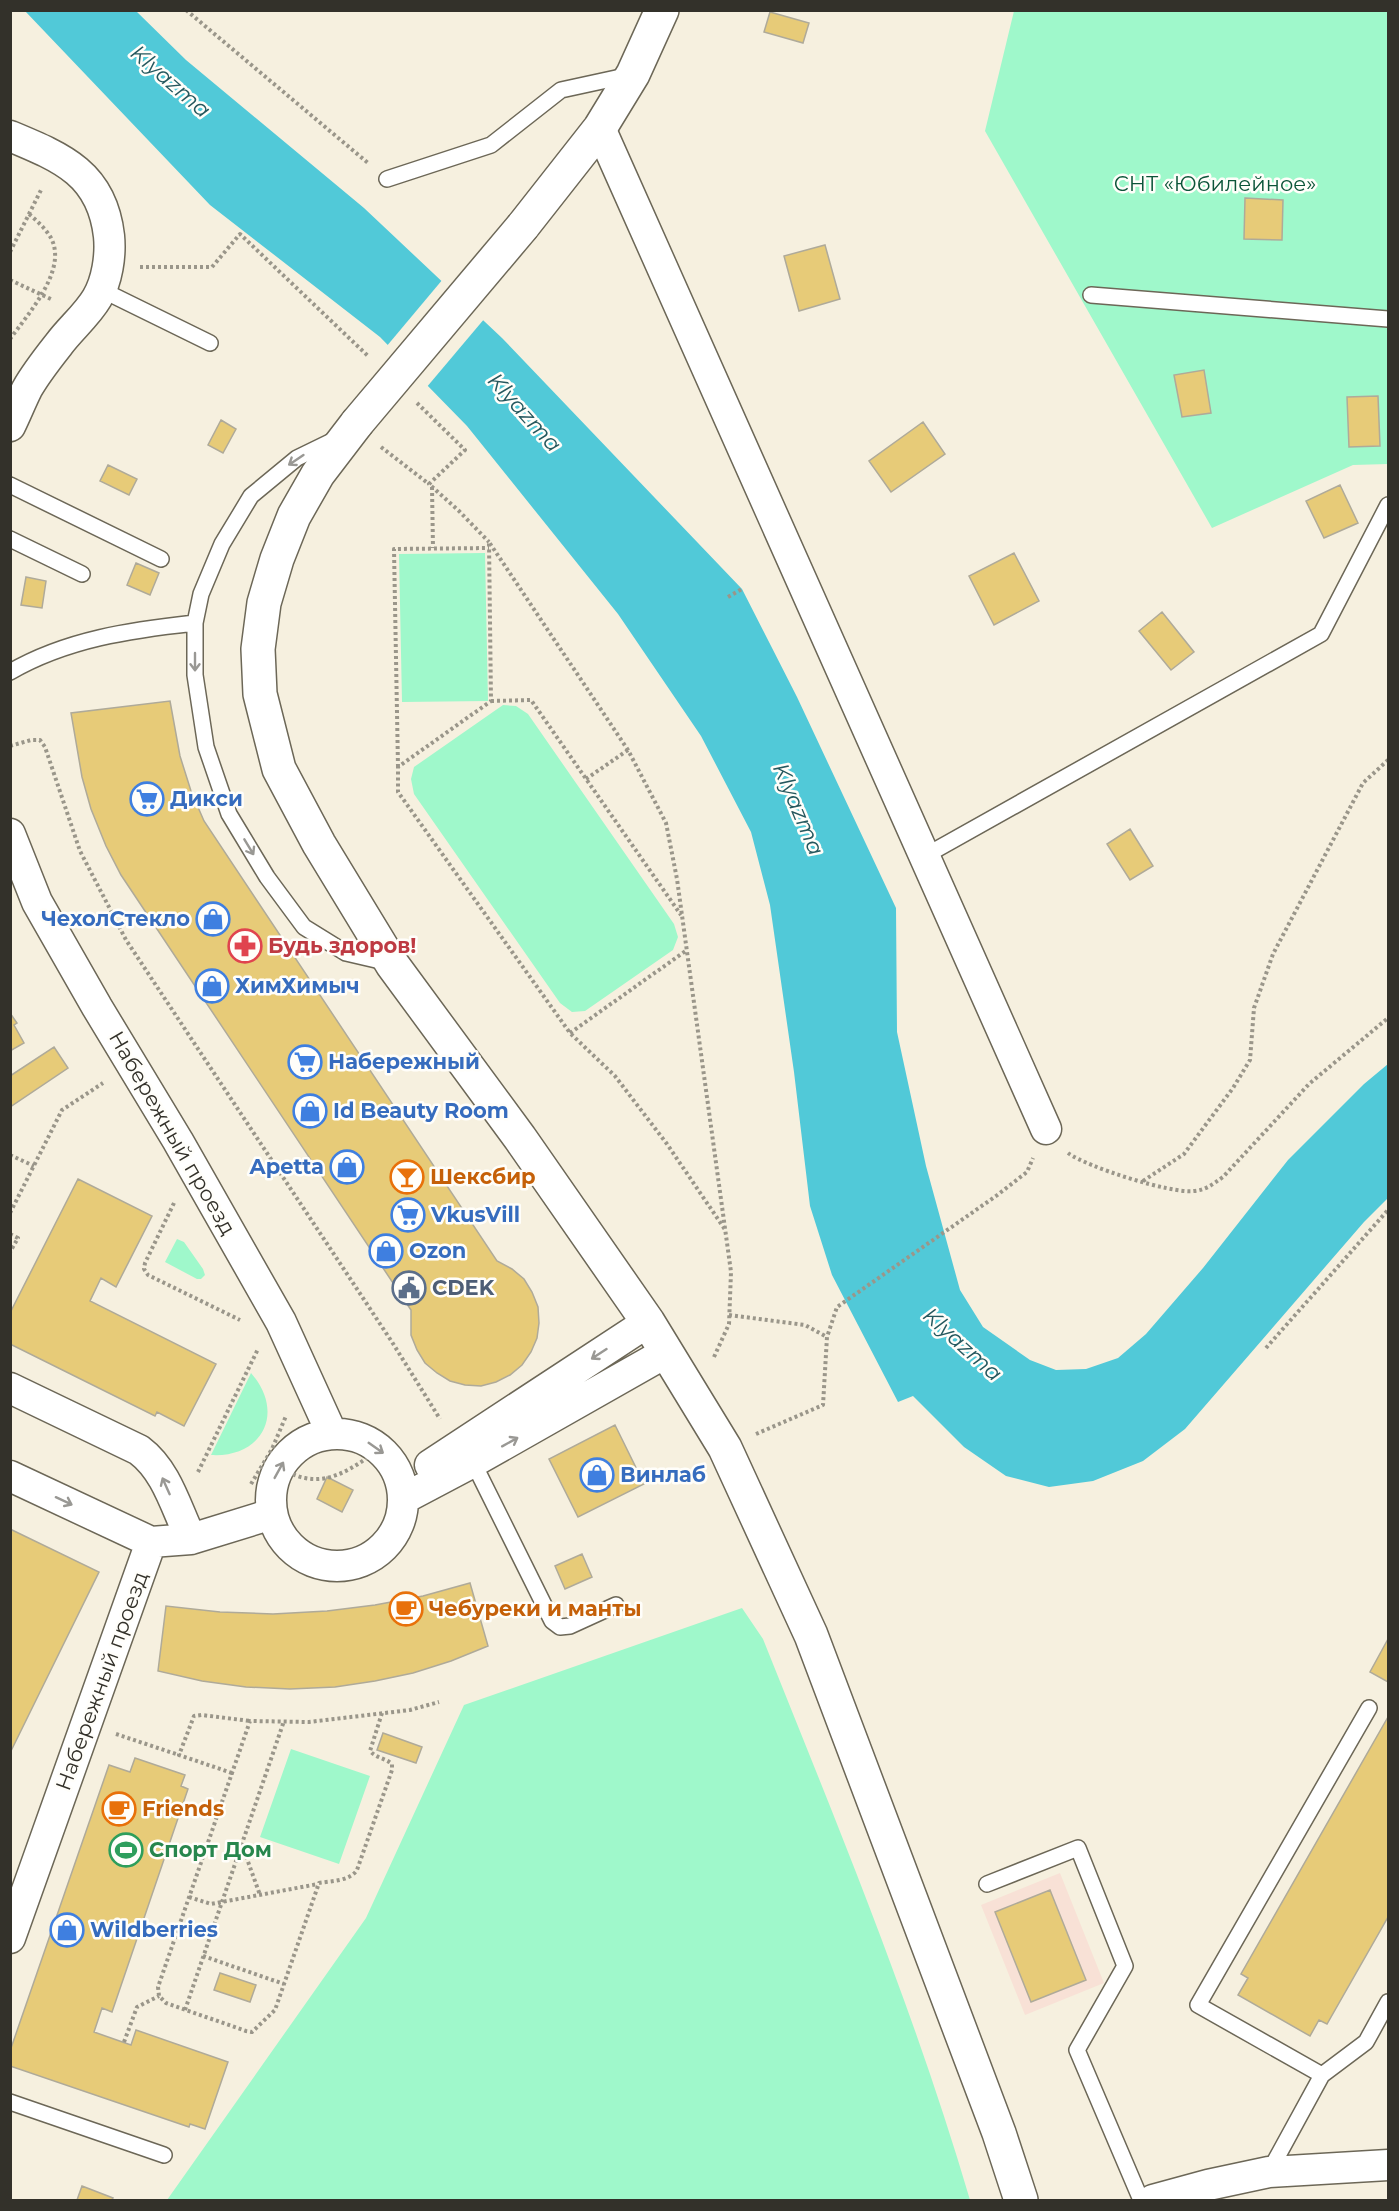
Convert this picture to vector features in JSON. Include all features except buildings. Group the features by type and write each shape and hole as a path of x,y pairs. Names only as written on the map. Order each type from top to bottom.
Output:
{"main road":[{"path":"662,10 633,74 600,128 523,226 352,428 318,474 294,516 277,559 264,603 258,649 260,694 279,769 319,844 392,964 520,1138 648,1322 725,1448 811,1635 990,2110 1021,2200"}],"street":[{"path":"600,128 1046,1129"},
{"path":"10,136 57,158 78,171 97,193 107,218 110,247 104,278 97,298 60,343 27,389 10,426"},
{"name":"Набережный проезд","path":"10,834 37,902 281,1322 332,1434"},
{"path":"466,1455 648,1322"},
{"path":"401,1490 667,1352"},
{"path":"10,1388 139,1450 151,1460 161,1474 191,1539"},
{"path":"332,1434 361,1438 379,1449 394,1467 401,1490 400,1518 392,1536 380,1550 363,1561 344,1566 325,1565 307,1559 291,1547 279,1532 272,1514 273,1463 316,1437 332,1434"},
{"path":"10,1476 152,1542 191,1539 272,1514"},
{"name":"Набережный проезд","path":"10,1938 152,1542"},
{"path":"1153,2200 1208,2184 1269,2172 1389,2165"}],"lane":[{"path":"387,179 491,144 561,90 633,74"},
{"path":"104,278 210,343"},
{"path":"1091,295 1389,319"},
{"path":"352,428 297,458 251,496 222,544 201,594 195,622 195,675 206,747 229,814 267,877 304,927 346,953 392,964"},
{"path":"10,485 161,559"},
{"path":"923,857 1321,634 1389,505"},
{"path":"10,539 82,574"},
{"path":"10,672 24,664 87,639 195,622"},
{"path":"466,1455 552,1621 560,1627 570,1626 616,1605"},
{"path":"1322,2075 1198,2005 1369,1708"},
{"path":"987,1884 1078,1848 1125,1966 1077,2050 1141,2200"},
{"path":"1269,2172 1322,2075 1366,2042 1389,2002"},
{"path":"10,2102 164,2156"}],"path":[{"path":"186,10 387,179"},
{"path":"10,252 57,158"},
{"path":"10,339 41,295 55,268 52,240 29,214"},
{"path":"104,278 212,267 240,234 376,364"},
{"path":"10,279 83,315"},
{"path":"408,395 465,450 431,486 433,548"},
{"path":"380,446 431,486 489,542 628,750 666,823 687,950 731,1272 729,1324 714,1357"},
{"path":"489,542 491,701"},
{"path":"489,548 394,549 398,792 570,1033 615,1076 667,1144 726,1231"},
{"path":"728,597 742,589"},
{"path":"398,767 491,701 531,700 682,916"},
{"path":"10,746 40,740 45,747 80,851 126,940 466,1455"},
{"path":"586,778 628,750"},
{"path":"1142,1181 1184,1154 1233,1088 1250,1060 1254,1008 1273,954 1363,783 1389,760"},
{"path":"570,1033 687,950"},
{"path":"725,1448 823,1405 827,1337 837,1307 1027,1172 1046,1129 1062,1149 1077,1160 1099,1169 1170,1189 1191,1192 1206,1189 1223,1178 1309,1084 1389,1018"},
{"path":"10,1213 62,1110 132,1064"},
{"path":"10,1155 34,1166"},
{"path":"191,1164 144,1269 148,1275 247,1324"},
{"path":"1266,1348 1389,1210"},
{"path":"10,1234 18,1238 10,1252"},
{"path":"729,1315 805,1325 827,1337"},
{"path":"178,1512 262,1340"},
{"path":"247,1489 273,1463 288,1410"},
{"path":"273,1463 305,1478 323,1478 356,1467 379,1449"},
{"path":"179,1755 195,1716 250,1721 309,1722 410,1710 439,1702"},
{"path":"189,1897 211,1904 354,1875 392,1770 392,1764 370,1751 382,1713"},
{"path":"250,1721 158,1987 159,1996 166,2003 184,2010 252,2032 275,2010 319,1883"},
{"path":"184,2010 284,1721"},
{"path":"121,1735 232,1773"},
{"path":"242,1845 260,1895"},
{"path":"203,1956 284,1984"},
{"path":"124,2042 137,2007 159,1996"}],"shaded area":[{"path":"1060,1873 1104,1983 1025,2015 981,1905"}],"green space":[{"name":"СНТ «Юбилейное»","path":"1014,11 1388,11 1388,464 1353,465 1212,528 985,131"},
{"path":"485,553 488,701 402,702 399,554"},
{"path":"503,705 516,706 528,714 674,924 678,937 673,950 585,1011 572,1012 560,1003 414,794 411,779 414,767"},
{"path":"177,1239 184,1242 203,1269 205,1275 201,1279 165,1262"},
{"path":"251,1373 267,1403 267,1417 263,1430 255,1441 244,1449 229,1454 211,1455"},
{"path":"742,1608 763,1639 873,1917 924,2058 970,2200 167,2200 366,1918 464,1705"},
{"path":"291,1749 370,1776 339,1864 260,1837"}],"water":[{"name":"Klyazma","path":"25,11 136,11 186,60 364,208 502,338 742,589 797,697 896,908 897,1032 926,1166 960,1290 983,1327 1030,1360 1056,1370 1086,1369 1118,1358 1146,1334 1203,1268 1288,1160 1364,1084 1388,1064 1388,1198 1364,1222 1185,1429 1143,1461 1093,1481 1049,1487 1006,1476 964,1447 913,1396 898,1402 832,1275 810,1206 770,905 751,832 701,736 618,614 467,426 380,337 210,205"}],"pier":[{"path":"443,279 485,318 426,388 386,347"}],"place":[{"name":"Дикси","path":"147,799"},
{"name":"ЧехолСтекло","path":"213,919"},
{"name":"Будь здоров!","path":"245,946"},
{"name":"ХимХимыч","path":"212,986"},
{"name":"Набережный","path":"305,1062"},
{"name":"Id Beauty Room","path":"310,1111"},
{"name":"Apetta","path":"347,1167"},
{"name":"Шексбир","path":"407,1177"},
{"name":"VkusVill","path":"408,1215"},
{"name":"Ozon","path":"386,1251"},
{"name":"CDEK","path":"409,1288"},
{"name":"Винлаб","path":"597,1475"},
{"name":"Чебуреки и манты","path":"406,1609"},
{"name":"Friends","path":"119,1809"},
{"name":"Спорт Дом","path":"126,1850"},
{"name":"Wildberries","path":"67,1930"}]}
